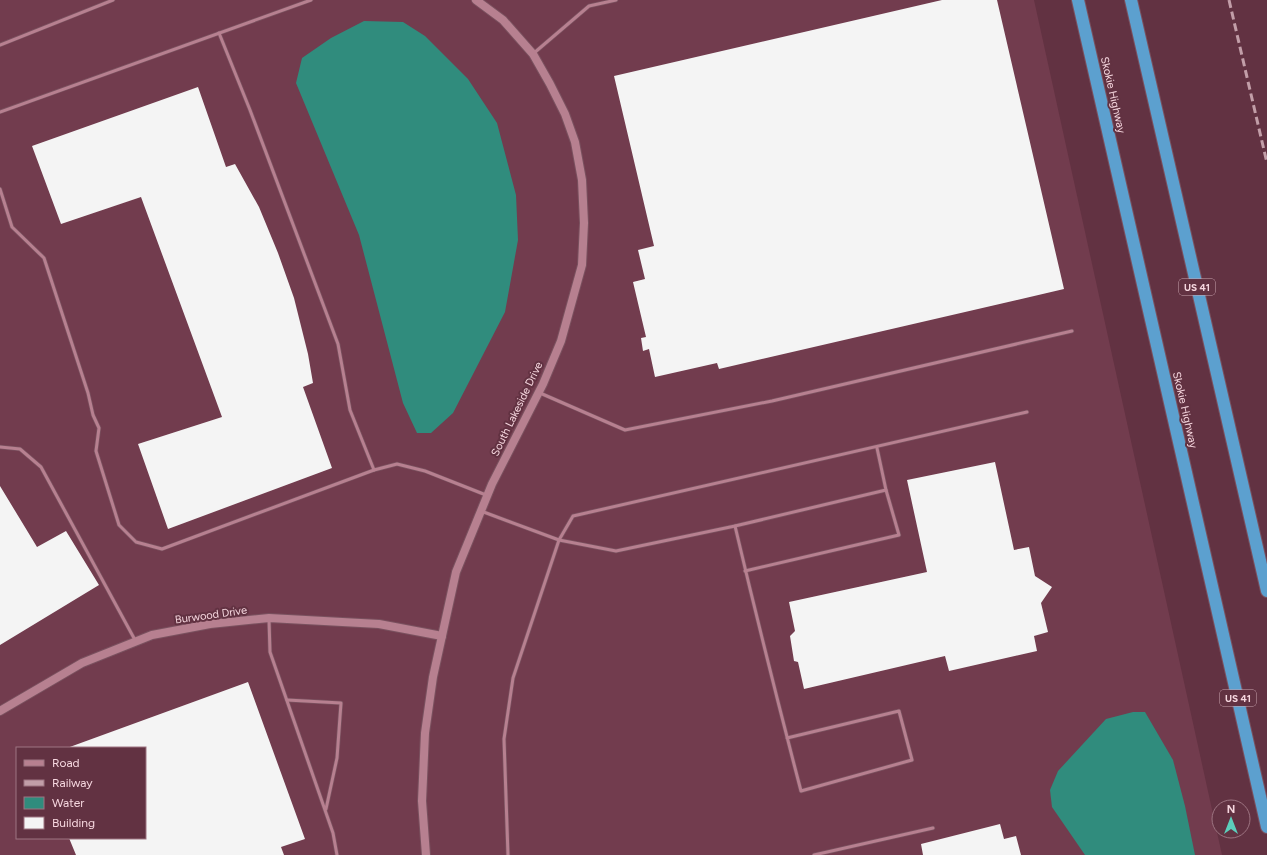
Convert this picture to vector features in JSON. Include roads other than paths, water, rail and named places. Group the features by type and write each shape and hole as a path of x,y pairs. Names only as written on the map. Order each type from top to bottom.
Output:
{"highway":[{"name":"Skokie Highway","path":"1078,0 1267,827"},
{"name":"US 41","path":"1131,0 1267,591"}],"street":[{"name":"South Lakeside Drive","path":"426,855 422,801 425,733 433,678 456,572 488,495 538,393 561,341 582,265 584,223 582,180 575,142 562,108 533,54 503,20 476,0"},
{"name":"Burwood Drive","path":"0,711 82,663 152,635 210,624 269,618 379,624 442,636"}],"lane":[{"path":"0,45 113,0"},
{"path":"0,112 312,0"},
{"path":"533,54 589,6 616,0"},
{"path":"218,33 253,117 338,344 350,410 374,470"},
{"path":"0,189 12,226 44,258 88,393 93,415 99,428 96,452 119,525 136,542 162,549 374,470 397,464 425,471 488,495"},
{"path":"538,393 625,430 772,401 1072,331"},
{"path":"508,855 504,739 513,678 559,540 573,516 877,448 1027,412"},
{"path":"0,447 20,449 41,466 136,641"},
{"path":"746,571 899,535 886,490 877,448"},
{"path":"481,511 559,540 616,551 735,526 886,490"},
{"path":"735,526 746,571 800,791 912,760 899,711 787,738"},
{"path":"269,618 270,652 326,811 333,833 337,855"},
{"path":"287,700 341,703 337,758 326,811"},
{"path":"814,855 933,828"}],"water":[{"path":"364,21 403,22 425,36 468,79 497,123 516,195 518,240 505,312 453,413 431,433 417,433 403,403 359,235 296,83 302,58 331,38"},
{"path":"1133,712 1145,712 1173,760 1185,806 1195,855 1085,855 1052,807 1050,790 1058,771 1106,719"}],"railway":[{"path":"1229,0 1267,163"}]}
